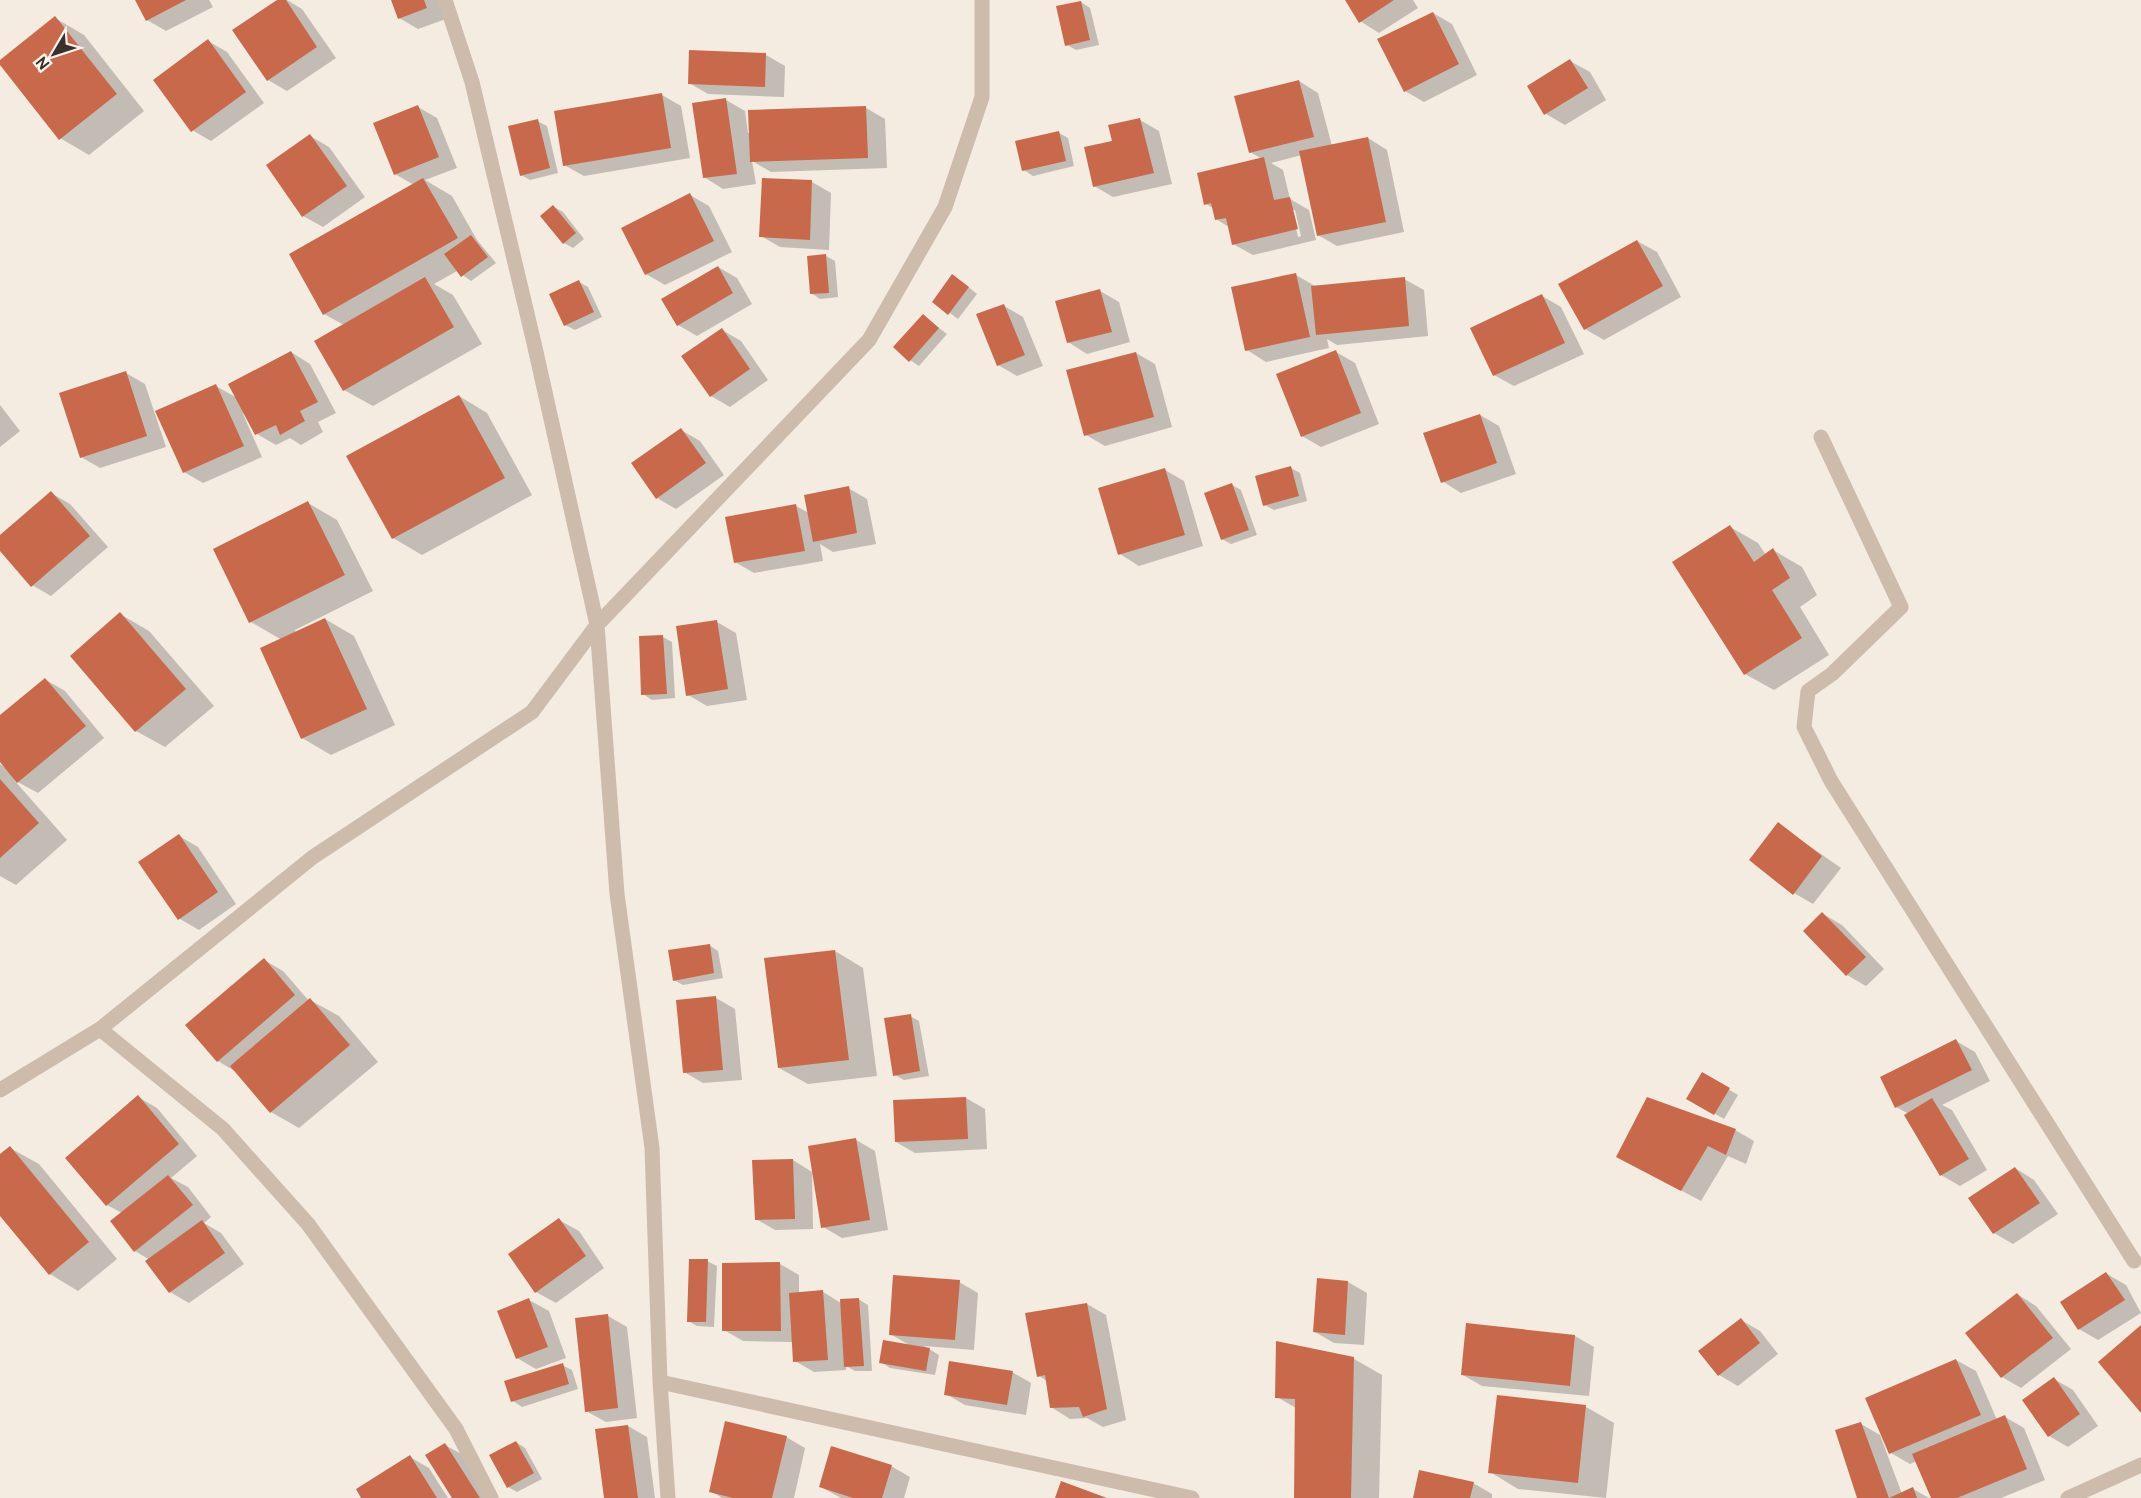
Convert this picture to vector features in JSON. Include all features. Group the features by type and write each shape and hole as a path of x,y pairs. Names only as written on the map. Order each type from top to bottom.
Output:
{"street":[{"path":"445,0 472,82 534,343 597,625 617,894 652,1148 660,1382 668,1498"},
{"path":"0,1090 100,1029 313,857 532,712 597,625 869,340 945,207 982,97 982,0"},
{"path":"1821,437 1901,608 1832,674 1808,692 1804,727 1831,780 2139,1264"},
{"path":"100,1029 223,1129 308,1224 456,1429 491,1498"},
{"path":"660,1382 1192,1498"},
{"path":"2068,1498 2141,1465"}],"building":[{"path":"135,0 186,0 146,21"},
{"path":"277,0 286,0 317,47 267,81 232,30"},
{"path":"391,0 424,0 427,8 398,19"},
{"path":"1345,0 1394,0 1359,23"},
{"path":"1081,1 1090,40 1065,46 1056,6"},
{"path":"1433,12 1459,64 1404,92 1377,39"},
{"path":"55,16 117,94 59,140 0,65 0,60"},
{"path":"208,39 246,92 191,132 153,80"},
{"path":"689,50 766,53 765,87 688,84"},
{"path":"1570,59 1588,88 1544,115 1527,86"},
{"path":"1299,80 1314,137 1249,153 1234,96"},
{"path":"662,93 671,148 563,166 554,111"},
{"path":"726,98 737,174 703,178 692,103"},
{"path":"418,105 439,157 394,175 373,123"},
{"path":"866,106 868,158 750,162 748,110"},
{"path":"1140,118 1154,173 1093,187 1084,147 1112,141 1108,125"},
{"path":"538,119 550,168 520,176 508,126"},
{"path":"1059,131 1066,161 1022,171 1015,141"},
{"path":"310,134 347,186 302,217 266,165"},
{"path":"1368,137 1386,222 1317,236 1299,151"},
{"path":"1264,157 1274,200 1290,197 1298,229 1232,245 1226,218 1215,220 1211,203 1204,205 1197,173"},
{"path":"423,178 458,238 323,315 289,254"},
{"path":"762,178 812,180 810,240 759,237"},
{"path":"690,193 714,241 645,275 621,228"},
{"path":"553,205 576,233 563,244 540,216"},
{"path":"471,235 488,257 461,277 444,254"},
{"path":"1637,240 1663,286 1584,330 1558,284"},
{"path":"826,254 829,293 810,294 807,256"},
{"path":"718,266 733,293 677,326 661,299"},
{"path":"1296,273 1310,337 1245,351 1231,287"},
{"path":"952,274 969,287 948,315 932,302"},
{"path":"425,277 454,327 343,391 314,341"},
{"path":"1405,277 1409,326 1316,335 1311,286"},
{"path":"579,280 594,312 564,326 549,294"},
{"path":"1100,289 1112,332 1067,343 1055,301"},
{"path":"1542,294 1565,343 1493,376 1470,328"},
{"path":"1004,304 1025,355 997,366 976,314"},
{"path":"923,314 939,328 909,362 893,347"},
{"path":"722,328 750,369 710,397 681,356"},
{"path":"1336,350 1361,413 1301,437 1276,374"},
{"path":"291,351 318,402 300,411 305,421 280,435 276,425 255,435 228,384"},
{"path":"1136,352 1154,417 1084,436 1066,370"},
{"path":"126,371 147,436 80,458 59,393"},
{"path":"216,384 244,446 183,473 155,411"},
{"path":"459,395 505,478 392,539 346,456"},
{"path":"1480,414 1497,463 1441,483 1423,433"},
{"path":"681,428 706,463 656,499 631,463"},
{"path":"1291,466 1299,496 1263,506 1255,476"},
{"path":"1165,468 1185,535 1118,555 1098,488"},
{"path":"1232,483 1249,530 1221,540 1204,493"},
{"path":"849,486 857,533 813,542 804,495"},
{"path":"51,491 90,536 31,587 0,551 0,535"},
{"path":"308,501 345,575 249,623 213,549"},
{"path":"796,504 805,551 734,563 725,517"},
{"path":"1730,525 1754,562 1773,548 1790,578 1772,590 1802,638 1744,675 1672,562"},
{"path":"120,612 186,689 135,732 70,656"},
{"path":"325,618 367,709 301,739 260,648"},
{"path":"717,620 728,689 686,696 676,626"},
{"path":"663,635 667,694 641,695 639,636"},
{"path":"45,678 86,726 17,783 0,762 0,715"},
{"path":"0,779 39,823 0,858"},
{"path":"1778,822 1822,856 1793,895 1749,860"},
{"path":"179,834 218,892 178,920 138,862"},
{"path":"1822,912 1866,957 1846,976 1803,931"},
{"path":"710,944 714,973 673,981 668,950"},
{"path":"835,950 849,1060 778,1068 764,958"},
{"path":"264,958 295,995 217,1062 185,1025"},
{"path":"716,996 723,1070 683,1073 676,1000"},
{"path":"310,998 350,1045 270,1113 230,1066"},
{"path":"911,1014 920,1071 893,1076 884,1018"},
{"path":"1956,1039 1972,1070 1895,1108 1880,1077"},
{"path":"1702,1072 1730,1088 1714,1115 1686,1099"},
{"path":"138,1095 179,1144 106,1206 65,1158"},
{"path":"966,1097 968,1139 895,1142 893,1100"},
{"path":"1647,1097 1736,1129 1726,1155 1708,1146 1681,1191 1616,1157"},
{"path":"1932,1098 1969,1159 1940,1176 1904,1115"},
{"path":"856,1138 870,1220 821,1228 808,1146"},
{"path":"10,1146 89,1242 49,1275 0,1216 0,1154"},
{"path":"793,1159 795,1219 755,1220 752,1160"},
{"path":"2015,1167 2040,1203 1993,1234 1968,1198"},
{"path":"168,1175 193,1205 134,1252 110,1221"},
{"path":"559,1218 586,1256 535,1293 508,1254"},
{"path":"202,1220 225,1253 169,1293 145,1261"},
{"path":"689,1259 708,1259 706,1322 687,1322"},
{"path":"780,1262 781,1331 722,1331 722,1263"},
{"path":"2106,1272 2125,1300 2078,1330 2060,1302"},
{"path":"893,1275 960,1280 955,1340 889,1335"},
{"path":"1317,1278 1348,1281 1345,1335 1313,1332"},
{"path":"823,1290 828,1360 793,1362 789,1293"},
{"path":"2017,1293 2053,1338 2001,1378 1965,1333"},
{"path":"529,1298 548,1347 516,1359 497,1311"},
{"path":"859,1298 864,1366 844,1367 840,1299"},
{"path":"1087,1303 1107,1409 1083,1417 1079,1407 1050,1408 1045,1375 1037,1377 1025,1313"},
{"path":"608,1314 618,1408 585,1412 575,1318"},
{"path":"1741,1318 1760,1343 1718,1376 1698,1351"},
{"path":"1466,1323 1575,1335 1570,1386 1461,1375"},
{"path":"2141,1325 2141,1413 2098,1362"},
{"path":"883,1340 930,1348 926,1371 879,1363"},
{"path":"1276,1341 1354,1357 1351,1498 1294,1498 1295,1399 1275,1398"},
{"path":"1956,1359 1981,1415 1889,1454 1865,1398"},
{"path":"949,1361 1013,1371 1007,1405 944,1395"},
{"path":"563,1363 569,1384 511,1402 504,1381"},
{"path":"2054,1377 2080,1414 2048,1437 2022,1400"},
{"path":"1497,1395 1586,1405 1578,1483 1488,1473"},
{"path":"2005,1415 2027,1469 1957,1498 1931,1498 1912,1454"},
{"path":"725,1421 787,1436 772,1498 733,1498 709,1492"},
{"path":"1861,1422 1889,1498 1857,1498 1835,1430"},
{"path":"628,1425 638,1498 604,1498 595,1429"},
{"path":"516,1441 534,1473 507,1488 489,1455"},
{"path":"445,1443 480,1498 452,1498 425,1455"},
{"path":"831,1446 892,1465 882,1498 853,1498 819,1487"},
{"path":"410,1455 437,1498 361,1498 356,1489"},
{"path":"1419,1470 1474,1482 1470,1498 1413,1498"},
{"path":"1061,1481 1107,1498 1055,1498"},
{"path":"1913,1487 1917,1498 1889,1498"}]}
